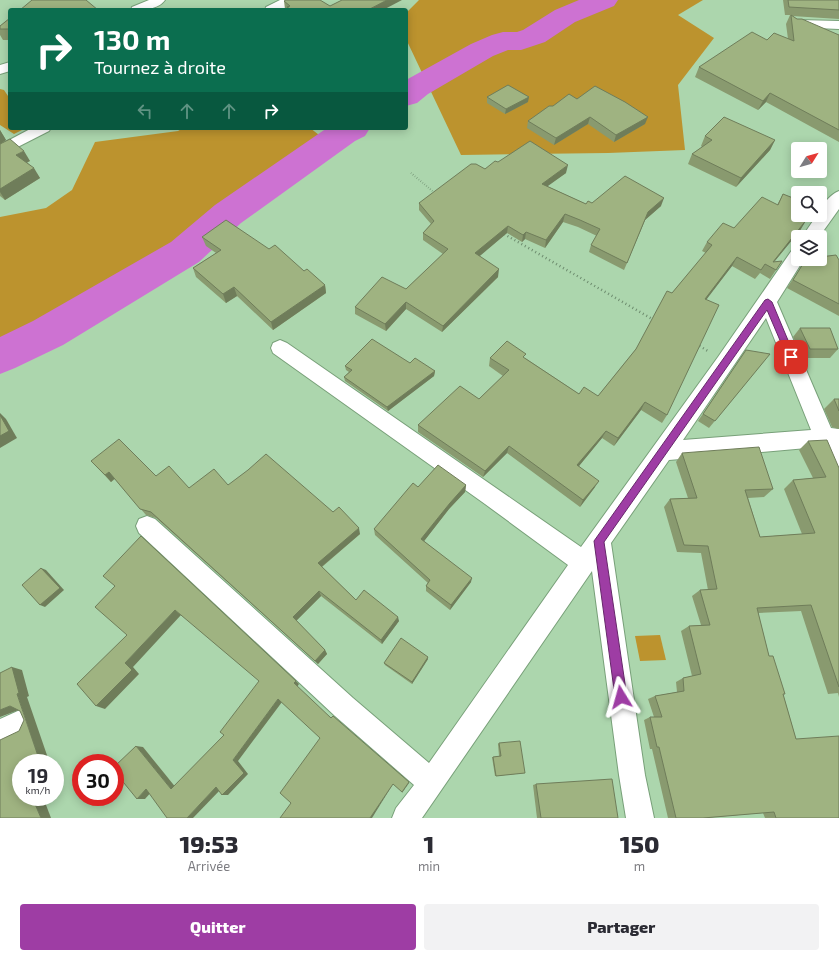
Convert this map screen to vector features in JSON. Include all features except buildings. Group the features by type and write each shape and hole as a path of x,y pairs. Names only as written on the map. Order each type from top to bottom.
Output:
{"street":[{"path":"130,0 140,8"},
{"path":"143,8 159,0"},
{"path":"275,8 290,0"},
{"path":"798,24 839,25"},
{"path":"0,151 40,130"},
{"path":"815,230 839,197"},
{"path":"406,818 495,694 599,541 768,302 791,266"},
{"path":"768,302 832,438 839,473"},
{"path":"280,348 493,497 584,563"},
{"path":"664,451 737,444 832,438"},
{"path":"147,526 344,707 432,783"},
{"path":"599,541 632,775 640,818"}],"path":[{"path":"411,173 442,198"},
{"path":"504,234 656,321"},
{"path":"691,341 726,361"}],"shaded area":[{"path":"419,0 703,0 678,15 714,38 678,85 685,150 608,153 461,155 408,43 408,11"},
{"path":"0,89 4,90 8,96 8,130 22,130 14,134 0,125"},
{"path":"313,130 323,138 128,279 0,346 0,217 46,208 72,190 95,142 178,131"},
{"path":"660,635 666,660 640,661 635,636"}],"waterway":[{"path":"408,94 417,87 482,50 503,41 521,41 534,36 565,16 604,0"},
{"path":"0,356 48,333 185,252 228,214 349,130"}],"route":[{"path":"621,697 599,541 768,302 791,357"}]}
